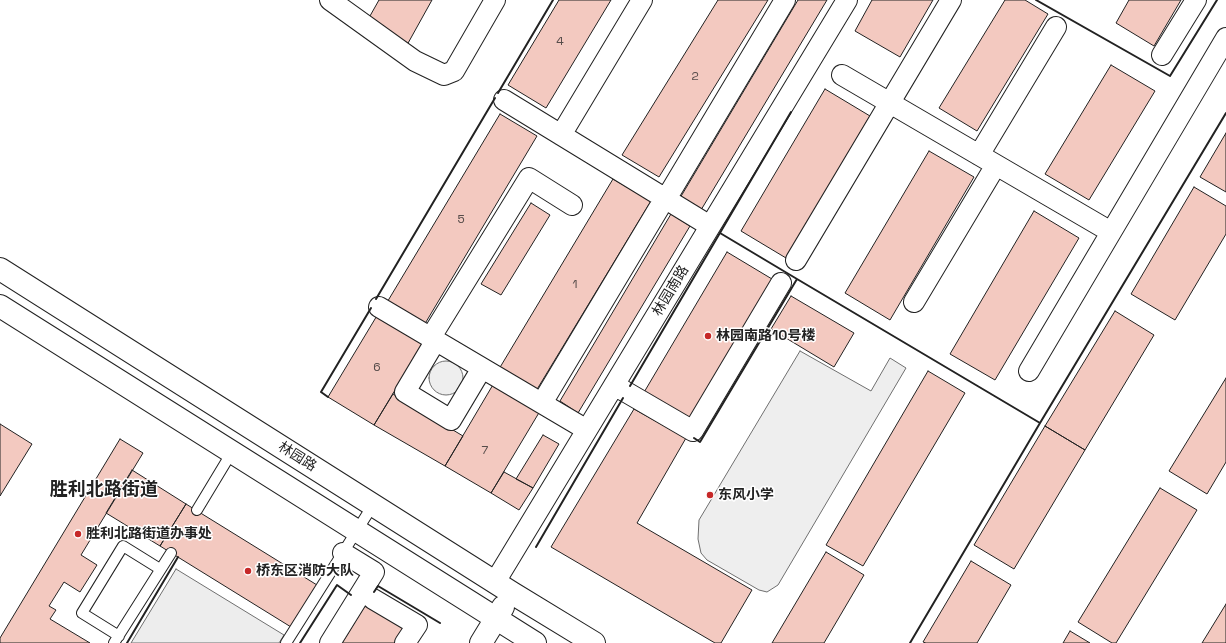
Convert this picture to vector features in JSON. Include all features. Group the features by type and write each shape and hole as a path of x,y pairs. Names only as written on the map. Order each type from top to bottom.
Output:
{"main road":[{"name":"林园路","path":"0,269 504,588 594,643"},
{"path":"0,306 535,643"},
{"path":"481,643 495,619 504,588"}],"street":[{"path":"330,0 415,61 444,75 454,72 495,0"},
{"path":"561,135 642,0"},
{"path":"542,403 785,0"},
{"name":"林园南路","path":"504,588 587,430 847,0"},
{"path":"796,260 951,0"},
{"path":"1162,55 1196,0"},
{"path":"979,155 1056,27"},
{"path":"1029,370 1226,38"},
{"path":"842,75 1111,232"},
{"path":"504,100 561,135 662,204 710,226"},
{"path":"914,302 996,165"},
{"path":"482,368 451,420 405,392 434,339 529,178 572,204"},
{"path":"614,385 693,431 781,283"},
{"path":"379,307 587,430"},
{"path":"330,643 374,572 343,553"},
{"path":"373,599 417,625 405,643"}],"lane":[{"path":"197,510 232,452"},
{"path":"286,643 373,505"},
{"path":"160,569 123,546 82,613 117,639 171,552"}],"shaded area":[{"path":"800,351 871,391 890,358 906,368 778,585 767,592 759,590 707,560 701,553 698,539 699,520"},
{"path":"446,361 458,366 463,378 458,390 446,395 434,390 429,378 434,366"},
{"path":"176,569 284,635 279,643 131,643"}],"building":[{"path":"379,0 432,0 407,45 366,23"},
{"path":"559,0 611,0 546,108 508,85"},
{"path":"718,0 768,0 659,177 622,155"},
{"path":"798,0 827,0 701,210 680,198"},
{"path":"872,0 933,0 900,57 855,31"},
{"path":"1005,0 1025,0 1048,14 977,131 939,108"},
{"path":"1129,0 1181,0 1154,46 1116,23"},
{"path":"1111,65 1155,91 1089,200 1045,174"},
{"path":"825,89 870,116 786,258 741,231"},
{"path":"500,114 537,136 423,327 386,304"},
{"path":"1226,133 1226,192 1200,177"},
{"path":"929,151 974,177 890,320 845,293"},
{"path":"613,179 651,201 536,391 499,369"},
{"path":"1194,187 1226,206 1226,234 1175,320 1131,294"},
{"path":"531,203 550,215 501,295 481,284"},
{"path":"1034,211 1079,238 995,380 950,354"},
{"path":"671,214 690,226 578,413 560,401"},
{"name":"林园南路10号楼","path":"727,252 772,279 689,421 643,394"},
{"path":"791,296 854,333 834,367 771,329"},
{"path":"1115,311 1154,335 1085,450 1045,426"},
{"path":"378,314 424,342 374,425 328,397"},
{"path":"928,371 965,393 863,566 826,545"},
{"path":"1226,378 1226,462 1207,494 1169,471"},
{"path":"494,383 540,411 491,493 445,466"},
{"path":"393,394 463,436 445,466 374,425"},
{"path":"634,409 686,438 637,523 752,590 721,643 715,643 551,547"},
{"path":"0,424 32,444 0,496"},
{"path":"1045,426 1085,450 1014,569 974,545"},
{"path":"543,435 559,444 533,488 516,479"},
{"name":"胜利北路街道办事处","path":"120,439 143,453 81,555 97,565 80,592 64,582 49,606 56,610 50,619 90,643 0,643 0,638"},
{"path":"132,470 186,504 160,546 106,513"},
{"path":"504,472 533,488 519,510 491,493"},
{"path":"1160,488 1197,510 1116,643 1112,643 1078,622"},
{"name":"桥东区消防大队","path":"186,504 317,585 291,627 160,546"},
{"path":"826,552 864,575 824,643 772,643"},
{"path":"971,561 1011,585 977,643 923,642"},
{"path":"366,604 406,628 397,643 342,643"},
{"path":"1226,604 1226,643 1202,643"},
{"path":"1070,631 1090,643 1063,643"}],"wall":[{"path":"498,93 553,0"},
{"path":"1036,0 1170,76 1217,0"},
{"path":"376,299 495,98"},
{"path":"630,386 791,112"},
{"path":"910,643 1226,113"},
{"path":"720,233 797,279"},
{"path":"694,438 700,442 797,279 1040,423"},
{"path":"328,397 321,392 371,308"},
{"path":"536,547 623,398"},
{"path":"127,643 178,557"},
{"path":"300,643 337,585 351,595"},
{"path":"374,592 378,586 440,623"}],"place":[{"name":"林园南路10号楼","path":"708,336"},
{"name":"东风小学","path":"710,495"},
{"name":"胜利北路街道办事处","path":"78,534"},
{"name":"桥东区消防大队","path":"248,571"}],"district":[{"name":"胜利北路街道","path":"104,490"}]}
